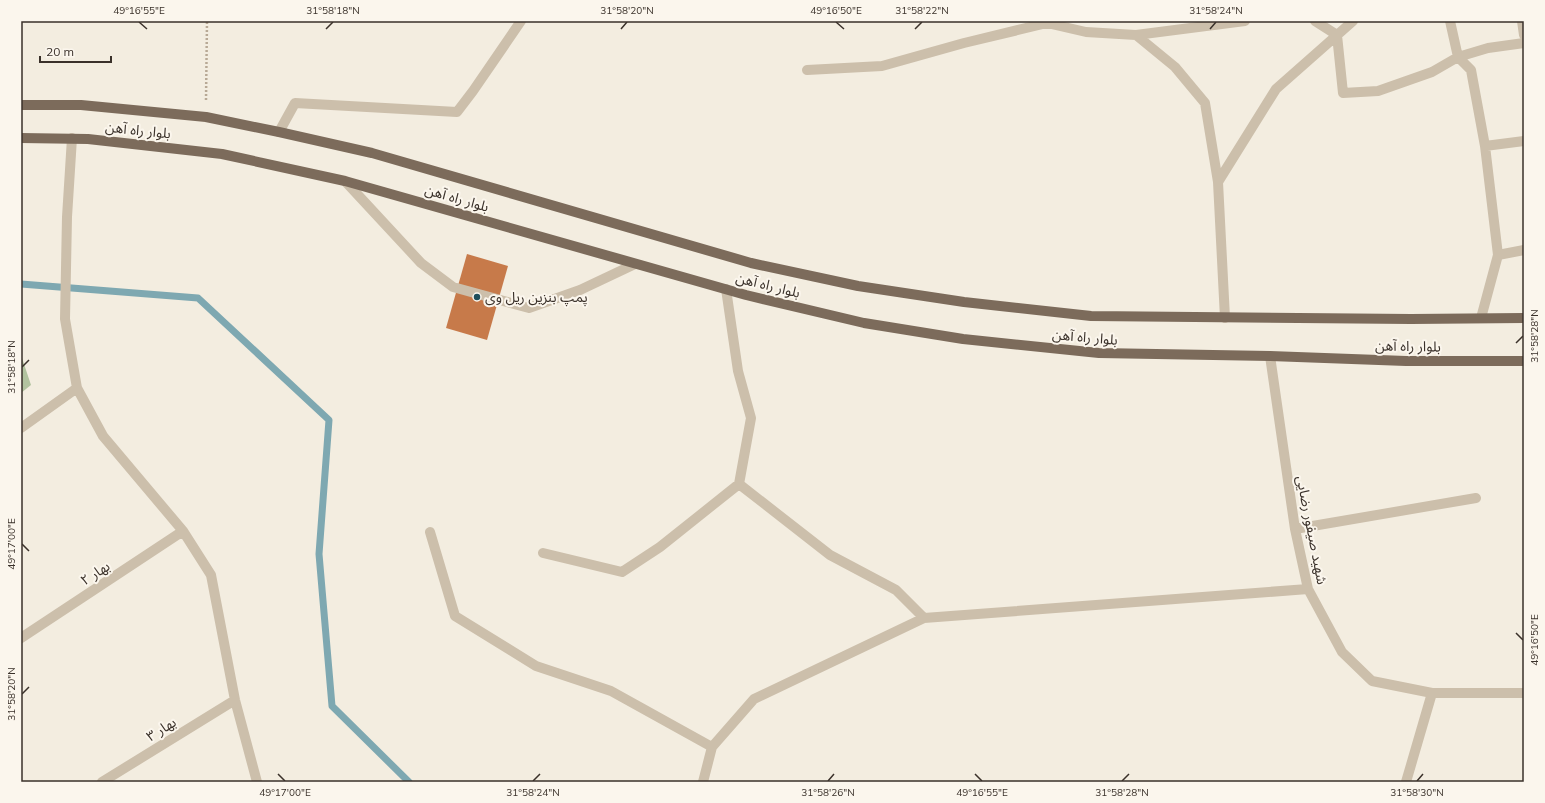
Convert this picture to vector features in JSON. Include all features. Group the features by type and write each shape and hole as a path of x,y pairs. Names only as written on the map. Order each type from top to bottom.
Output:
{"main road":[{"name":"بلوار راه آهن","path":"21,105 81,105 206,117 279,132 372,152 751,263 858,286 964,302 1091,316 1225,318 1524,318"},
{"name":"بلوار راه آهن","path":"21,138 88,139 222,154 346,181 726,290 864,323 963,339 1099,353 1270,356 1406,361 1524,361"}],"street":[{"path":"279,132 295,103 457,112 473,91 520,21"},
{"path":"807,70 882,66 1045,22 1086,32 1136,35 1245,21"},
{"path":"1315,21 1337,35"},
{"path":"1218,182 1276,89 1353,21"},
{"path":"1450,21 1458,57 1471,70 1485,146 1498,255 1481,318"},
{"path":"1522,21 1524,36"},
{"path":"1136,35 1175,67 1205,103 1218,182 1225,318"},
{"path":"1337,35 1343,93 1378,91 1432,72 1458,57 1488,48 1524,43"},
{"path":"72,138 67,217 65,319 77,388 102,436 184,531 211,575 235,700 257,782"},
{"path":"1485,146 1524,141"},
{"path":"346,181 421,263 453,287 528,308 580,290 635,264"},
{"path":"1498,255 1524,250"},
{"path":"542,553 622,572 660,547 739,484 752,418 738,371 726,290"},
{"name":"شهید صیفور رضایی","path":"1270,356 1295,529 1308,589 1342,652 1372,681 1432,693 1524,693"},
{"path":"21,428 77,388"},
{"path":"739,484 830,555 896,590 924,618"},
{"path":"1295,529 1476,498"},
{"name":"بهار ۲","path":"21,638 184,531"},
{"path":"430,532 455,616 536,666 611,691 712,747"},
{"path":"703,782 712,747 754,699 924,618 1308,589"},
{"path":"1406,782 1432,693"},
{"name":"بهار ۳","path":"102,782 235,700"}],"path":[{"path":"206,117 207,21"}],"green space":[{"path":"21,355 31,385 21,393"}],"building":[{"name":"پمپ بنزین ریل وی","path":"467,254 508,266 487,340 446,328"}],"waterway":[{"path":"21,284 198,298 329,420 319,554 332,706 409,782"}],"place":[{"name":"پمپ بنزین ریل وی","path":"477,297"}]}
